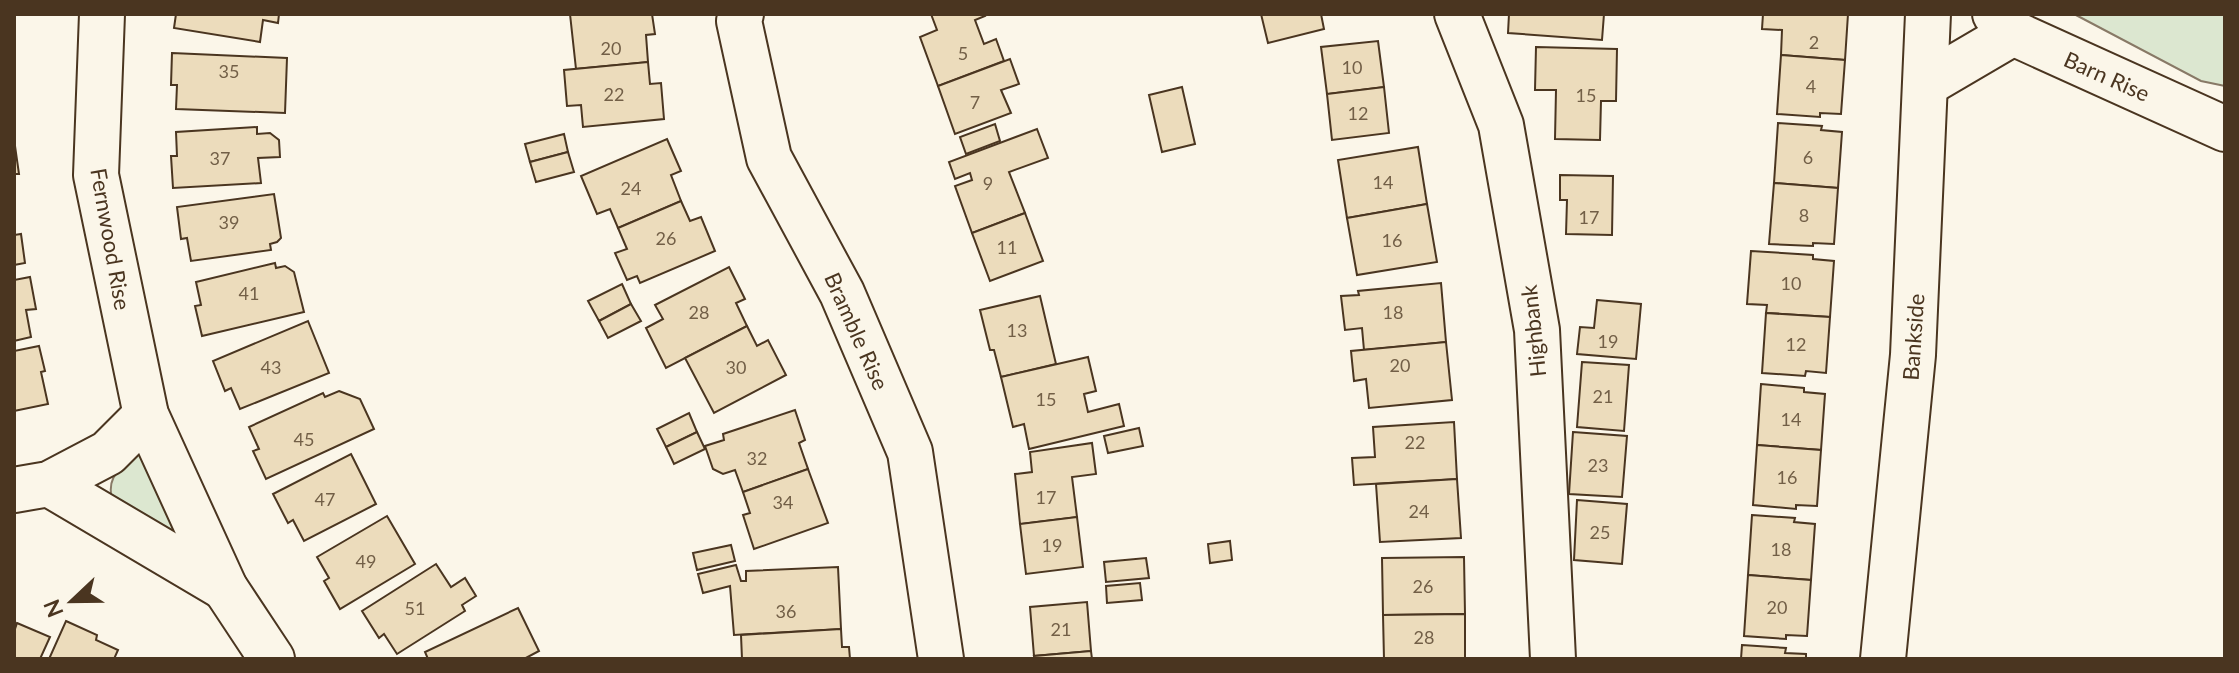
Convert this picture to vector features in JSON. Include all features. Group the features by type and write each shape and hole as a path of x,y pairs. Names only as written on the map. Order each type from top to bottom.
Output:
{"street":[{"name":"Fernwood Rise","path":"102,14 96,175 146,415 225,588 272,659"},
{"name":"Bramble Rise","path":"741,14 739,21 769,158 842,293 910,452 941,659"},
{"name":"Highbank","path":"1457,14 1501,125 1537,330 1553,659"},
{"name":"Bankside","path":"1883,659 1913,355 1928,14"},
{"path":"1926,84 2004,24"},
{"name":"Barn Rise","path":"2004,24 2225,129"},
{"name":"Fernwood Rise","path":"32,487 108,453 146,415"},
{"name":"Fernwood Rise","path":"32,487 225,588"}],"green space":[{"path":"2074,14 2225,14 2225,86 2201,81"},
{"path":"135,455 150,455 179,525 169,532 115,508 111,491 113,478"}],"building":[{"path":"176,14 279,14 278,23 263,20 260,42 174,28"},
{"path":"570,14 652,14 655,34 646,35 648,62 576,69"},
{"path":"931,14 984,14 975,20 984,44 996,39 1004,61 938,86 920,37 937,30"},
{"path":"1261,14 1321,14 1324,29 1268,43"},
{"path":"1509,14 1604,14 1602,40 1508,33"},
{"path":"1763,14 1848,14 1845,60 1781,55 1782,30 1762,29"},
{"path":"1378,41 1384,87 1327,94 1321,47"},
{"path":"1536,47 1617,49 1616,101 1601,101 1600,140 1555,139 1556,90 1535,90"},
{"path":"172,53 287,58 285,113 176,109 177,85 171,85"},
{"path":"1781,55 1845,60 1841,114 1820,113 1820,117 1777,114"},
{"path":"1010,59 1019,84 1001,90 1011,113 955,134 938,86"},
{"path":"648,62 650,84 661,83 664,119 583,127 581,105 567,106 564,70"},
{"path":"1182,87 1195,144 1162,152 1149,95"},
{"path":"1384,87 1389,133 1332,140 1327,94"},
{"path":"1778,123 1822,126 1821,130 1842,132 1838,188 1774,183"},
{"path":"995,124 1000,141 966,154 960,137"},
{"path":"257,127 257,134 270,133 279,140 280,157 258,158 261,183 173,188 171,156 177,156 176,132"},
{"path":"1037,129 1048,158 1009,172 1025,213 972,233 955,186 972,180 970,173 955,179 949,162"},
{"path":"564,134 568,152 530,162 525,144"},
{"path":"14,139 19,174 14,174"},
{"path":"667,139 681,171 671,175 681,201 618,228 610,209 597,214 581,176"},
{"path":"1418,147 1427,204 1347,218 1338,160"},
{"path":"568,152 574,172 536,182 530,162"},
{"path":"1560,175 1613,176 1612,235 1566,234 1567,200 1560,200"},
{"path":"1774,183 1838,188 1834,244 1769,244"},
{"path":"274,194 281,238 270,244 271,250 191,261 187,238 181,239 177,207"},
{"path":"681,201 690,221 701,217 715,251 640,283 637,276 627,280 615,253 627,249 618,228"},
{"path":"1427,204 1437,262 1357,275 1347,218"},
{"path":"1025,213 1043,261 990,281 972,233"},
{"path":"21,234 25,263 14,265 14,235"},
{"path":"1751,251 1813,255 1813,259 1834,261 1830,317 1766,313 1767,305 1747,304"},
{"path":"275,263 276,268 285,266 294,272 304,312 202,336 195,306 201,305 196,282"},
{"path":"729,267 745,299 736,303 747,326 666,368 646,328 663,319 655,305"},
{"path":"30,277 36,309 26,310 31,337 14,341 14,280"},
{"path":"1441,283 1446,342 1364,350 1362,328 1345,330 1341,296 1359,295 1358,291"},
{"path":"622,284 631,304 599,321 588,301"},
{"path":"1040,296 1056,364 1001,377 994,350 990,350 980,310"},
{"path":"1597,300 1641,304 1636,359 1577,354 1580,327 1594,328"},
{"path":"631,304 641,321 608,338 599,321"},
{"path":"1766,313 1830,317 1826,373 1806,371 1805,376 1762,373"},
{"path":"308,321 329,373 240,409 231,388 225,391 213,361"},
{"path":"747,326 757,346 768,340 786,375 714,413 685,358"},
{"path":"1446,342 1452,400 1369,408 1366,379 1354,381 1351,351"},
{"path":"39,346 48,404 14,411 14,351"},
{"path":"1088,357 1096,391 1084,394 1088,412 1119,404 1124,426 1029,449 1024,424 1013,427 1001,377"},
{"path":"1582,362 1629,365 1624,431 1577,427"},
{"path":"1761,384 1804,388 1804,392 1825,394 1821,450 1757,445"},
{"path":"339,391 360,399 374,429 266,479 253,451 259,449 249,427 323,393 325,397"},
{"path":"795,410 805,440 799,443 808,469 743,492 735,470 723,474 713,469 705,446 724,440 723,434"},
{"path":"689,413 697,432 666,447 657,429"},
{"path":"1454,422 1457,479 1354,485 1352,458 1375,457 1373,427"},
{"path":"1139,428 1143,446 1108,453 1104,436"},
{"path":"697,432 705,449 674,464 666,447"},
{"path":"1573,432 1627,436 1622,497 1569,494"},
{"path":"1092,443 1096,474 1072,477 1077,517 1020,524 1015,474 1032,472 1030,452"},
{"path":"1757,445 1821,450 1817,506 1796,505 1796,509 1753,505"},
{"path":"351,454 376,504 304,541 293,520 288,523 273,494"},
{"path":"808,469 828,523 754,549 743,515 750,513 743,492"},
{"path":"1457,479 1461,538 1380,542 1376,484"},
{"path":"1577,500 1627,504 1622,564 1574,560"},
{"path":"1752,515 1795,518 1794,522 1815,524 1811,580 1748,575"},
{"path":"387,516 415,564 340,609 324,581 329,578 317,557"},
{"path":"1077,517 1083,567 1026,574 1020,524"},
{"path":"1230,541 1232,560 1210,563 1208,544"},
{"path":"731,545 735,561 697,570 693,553"},
{"path":"1464,557 1465,614 1383,615 1382,558"},
{"path":"1146,558 1149,578 1106,582 1104,562"},
{"path":"436,564 451,587 465,578 476,596 462,605 465,611 397,654 384,634 379,638 362,611"},
{"path":"736,565 741,581 746,581 746,571 838,567 841,629 734,635 730,586 703,593 698,574"},
{"path":"1748,575 1811,580 1807,636 1786,635 1786,639 1744,636"},
{"path":"1140,583 1142,600 1107,603 1106,586"},
{"path":"1087,602 1091,651 1034,656 1030,607"},
{"path":"518,608 539,651 524,659 428,659 425,652"},
{"path":"1465,614 1465,659 1384,659 1383,615"},
{"path":"66,621 97,635 96,640 118,650 114,659 49,659"},
{"path":"17,623 50,637 40,659 14,659"},
{"path":"841,629 842,647 849,647 850,659 742,659 741,635"},
{"path":"1742,645 1786,648 1785,653 1806,654 1806,659 1741,659"},
{"path":"1091,651 1092,659 1035,659 1034,656"}]}
